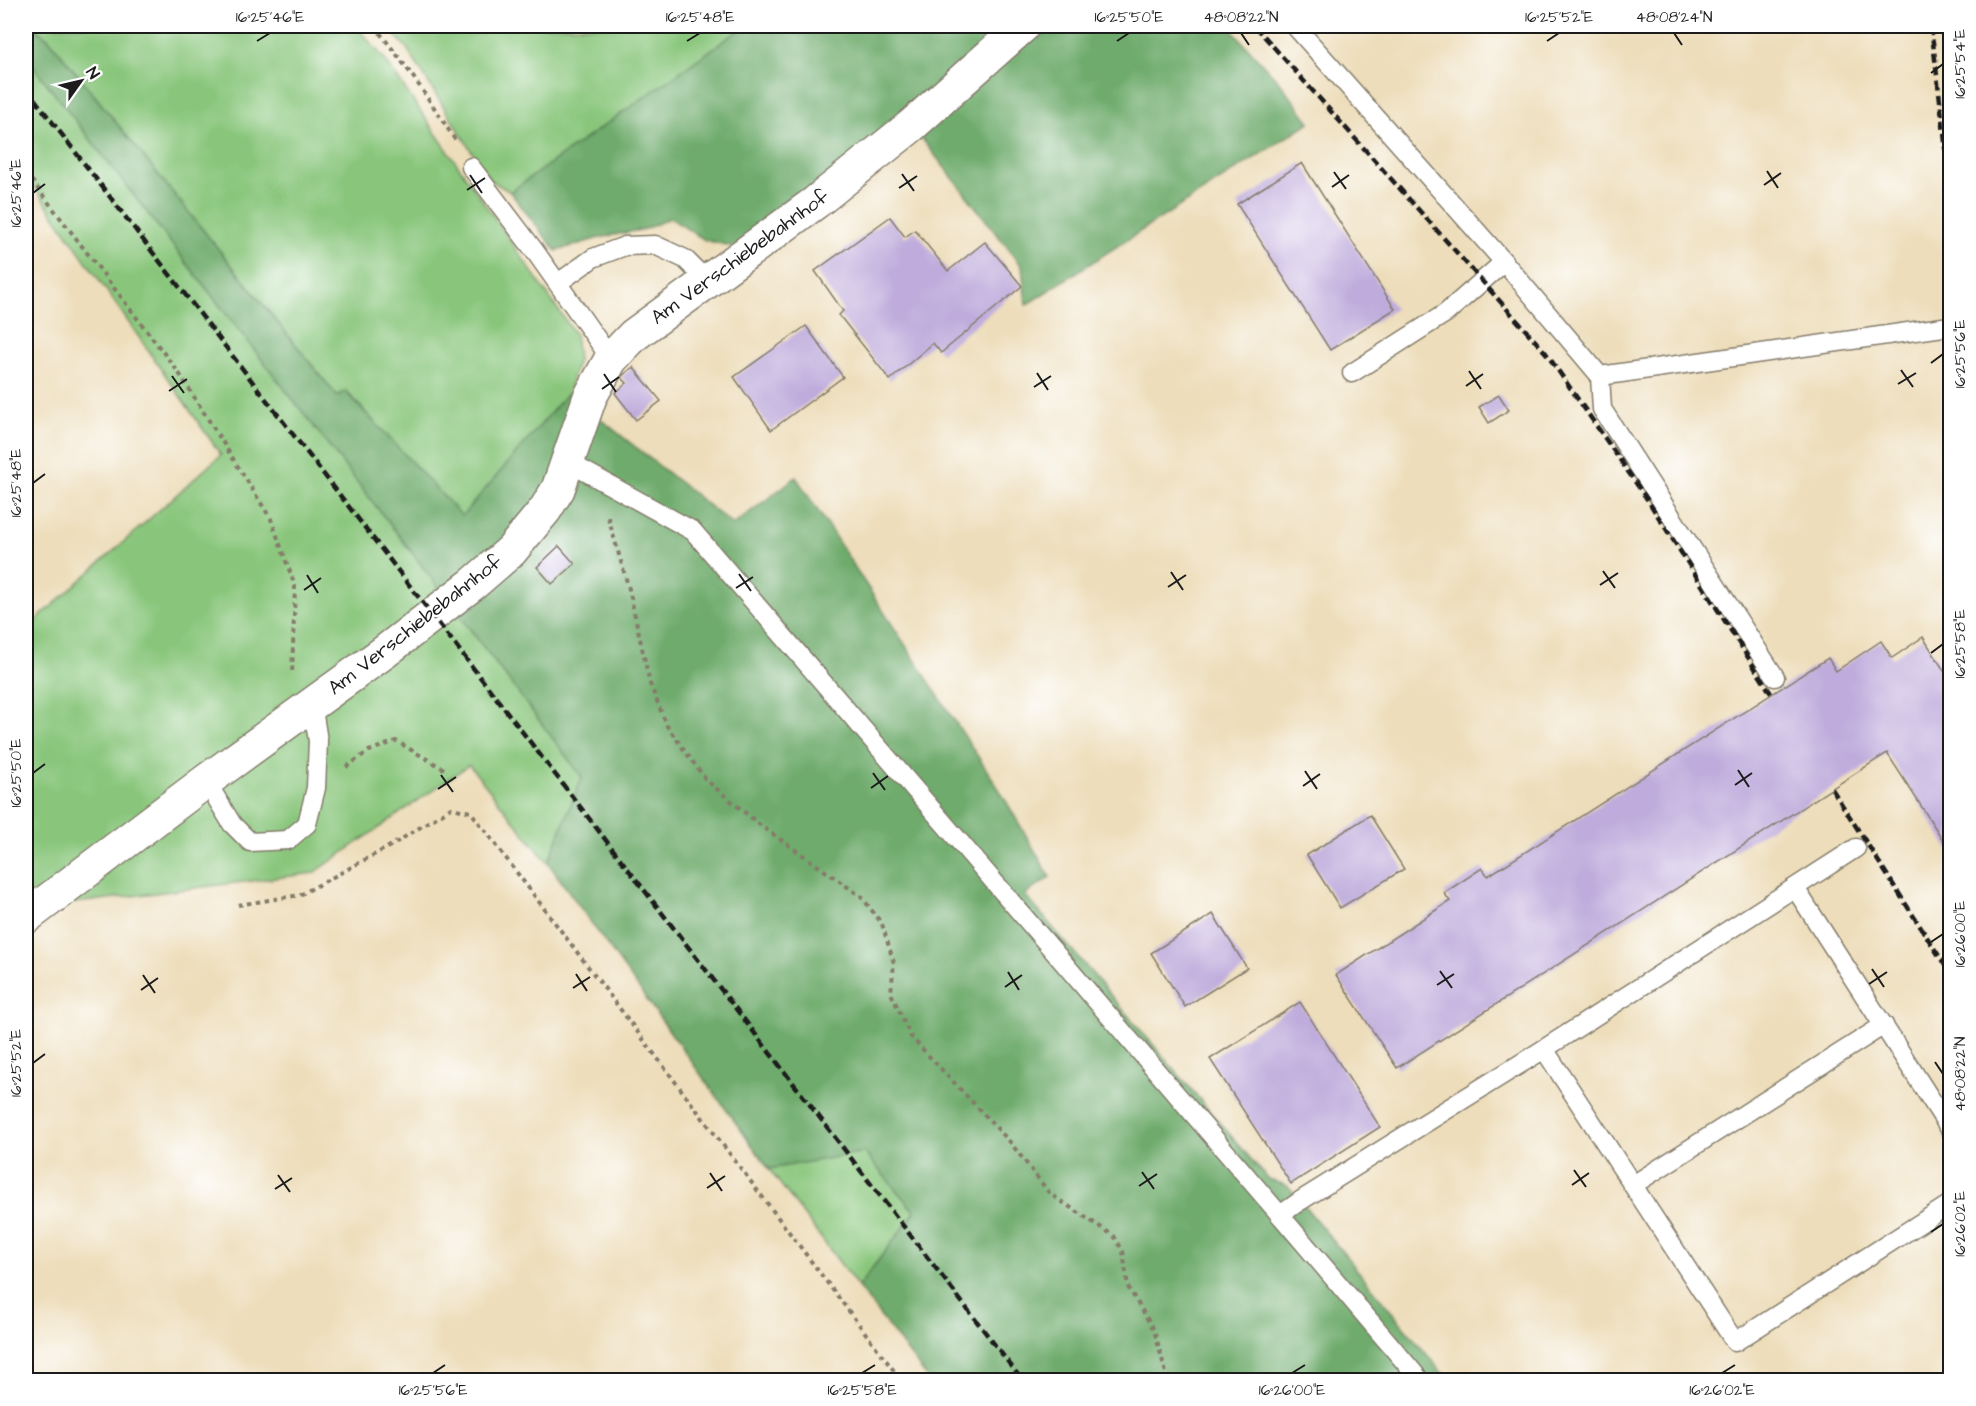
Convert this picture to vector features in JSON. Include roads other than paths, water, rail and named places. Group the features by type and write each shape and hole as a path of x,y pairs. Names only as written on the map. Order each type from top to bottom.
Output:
{"street":[{"name":"Am Verschiebebahnhof","path":"31,913 474,584 511,551 545,510 558,489 590,397 612,359 634,335 816,202 911,126 1023,26"}],"lane":[{"path":"1295,26 1504,262 1600,376 1602,409 1775,677"},
{"path":"471,167 612,359"},
{"path":"558,283 592,258 625,246 655,245 685,259 708,282"},
{"path":"1352,373 1446,313 1504,262"},
{"path":"1600,376 1950,326"},
{"path":"568,462 693,531 1420,1380"},
{"path":"206,781 232,824 250,842 288,840 307,824 316,788 318,741 302,711"},
{"path":"1280,1215 1310,1194 1544,1049 1856,848"},
{"path":"1795,888 1950,1129"},
{"path":"1633,1185 1884,1025"},
{"path":"1544,1049 1735,1342 1950,1204"}],"railway":[{"path":"1255,26 1546,353 1647,499 1772,695"},
{"path":"1931,26 1950,183"},
{"path":"26,88 1022,1380"},
{"path":"1832,789 1950,973"}]}
